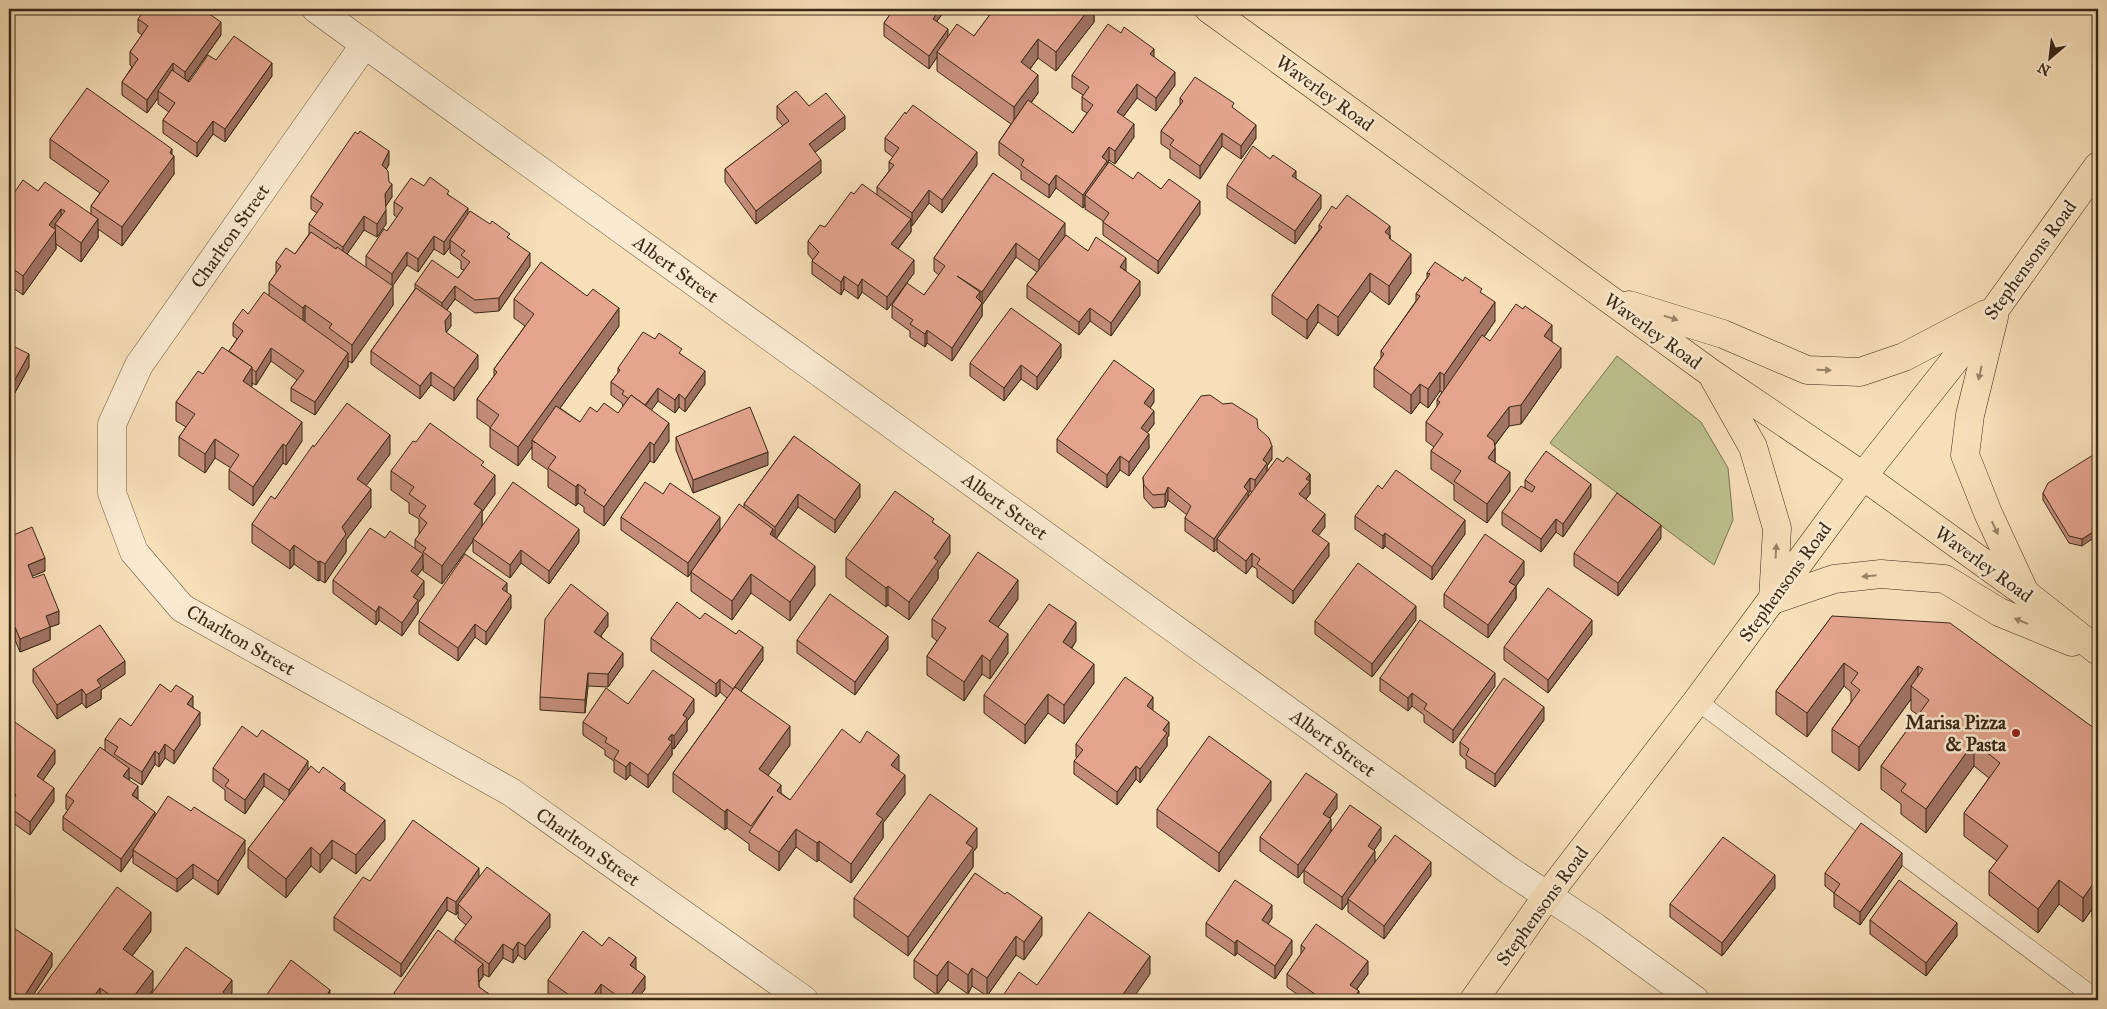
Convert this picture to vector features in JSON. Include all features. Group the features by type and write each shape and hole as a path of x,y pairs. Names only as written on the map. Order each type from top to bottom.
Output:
{"main road":[{"name":"Waverley Road","path":"1209,9 1711,373 1863,476 2025,593 2098,651"},
{"name":"Stephensons Road","path":"1474,1000 1547,896 1773,600 1863,476 1996,308 2098,166"},
{"path":"1608,298 1723,334 1807,370 1860,372 1904,357 1996,308"},
{"path":"1996,308 1970,415 1966,455 1988,513 2025,593"},
{"path":"1711,373 1753,447 1777,528 1773,600 1834,579 1881,574 1945,579 1998,612 2098,651"}],"street":[{"name":"Albert Street","path":"316,9 1502,865 1595,927 1695,1000"},
{"name":"Charlton Street","path":"365,44 139,365 112,424 112,492 134,552 182,608 511,792 804,1000"}],"lane":[{"path":"1697,701 2098,1000"}],"green space":[{"path":"1617,356 1701,422 1728,468 1733,520 1714,565 1550,443"}],"building":[{"path":"145,9 202,9 221,22 185,72 173,63 147,100 122,82 138,59 130,52 148,26 138,19"},
{"path":"894,9 936,9 937,13 933,19 948,29 929,56 884,23"},
{"path":"994,9 1089,9 1056,52 1038,39 1021,62 1038,75 1014,107 937,52 957,24 974,36"},
{"path":"1108,24 1121,33 1124,27 1154,49 1150,54 1175,72 1156,98 1137,84 1117,112 1134,124 1115,151 1109,147 1102,157 1107,161 1083,195 1056,175 1049,185 1021,165 1024,160 999,142 1028,100 1073,133 1093,105 1082,97 1089,87 1072,75"},
{"path":"234,36 272,63 225,129 213,121 197,143 163,120 175,103 158,91 172,70 189,82 208,55 216,60"},
{"path":"1195,77 1234,103 1232,107 1256,125 1241,146 1222,133 1200,166 1170,145 1174,140 1161,131 1183,101 1180,98"},
{"path":"87,88 172,149 170,153 174,156 122,227 91,206 109,181 50,139"},
{"path":"796,91 809,106 826,93 845,116 809,144 821,160 756,211 725,169 789,121 777,106"},
{"path":"913,105 977,152 942,200 929,190 912,213 877,187 894,165 889,162 899,148 885,138 905,112 906,114"},
{"path":"360,131 389,151 382,165 388,171 389,182 392,184 385,194 386,210 377,224 364,216 343,247 309,224 323,204 311,196 355,132 358,134"},
{"path":"1253,146 1270,159 1273,155 1296,171 1292,176 1321,195 1295,231 1227,185"},
{"path":"1109,162 1133,179 1138,172 1161,189 1169,179 1200,201 1158,261 1103,222 1109,213 1085,195"},
{"path":"993,173 1065,223 1039,260 1016,243 982,292 957,276 980,292 976,297 982,303 952,348 927,330 925,334 910,324 913,320 892,305 907,283 924,295 945,266 934,258"},
{"path":"430,177 449,191 447,194 468,208 444,242 434,236 418,259 407,252 392,274 366,256 384,229 387,231 403,208 394,202 411,178 424,186"},
{"path":"23,180 38,191 45,182 98,219 81,243 55,224 65,211 61,209 49,225 56,230 23,276 9,266 9,200"},
{"path":"862,184 911,219 891,244 914,260 887,297 862,279 858,286 844,276 841,282 812,261 819,252 808,241 820,225 825,227 851,192 854,194"},
{"path":"1347,195 1390,226 1385,232 1390,236 1389,238 1411,254 1389,286 1370,273 1338,317 1318,304 1307,320 1272,295 1322,227 1319,225 1332,206 1336,209"},
{"path":"470,211 490,224 492,221 510,234 507,237 530,253 499,298 475,300 455,286 442,303 415,284 432,260 458,278 470,262 461,255 465,251 450,240"},
{"path":"311,232 336,249 337,247 393,286 352,345 329,328 332,324 305,305 303,308 269,283 281,266 276,262 286,248 295,254"},
{"path":"1066,235 1088,251 1096,237 1126,258 1120,267 1140,281 1111,323 1090,308 1079,322 1027,285"},
{"path":"541,262 587,296 593,289 619,308 518,447 490,428 499,415 477,399 497,372 494,369 534,314 514,299"},
{"path":"1435,262 1463,281 1465,277 1482,289 1480,292 1495,302 1444,375 1440,372 1428,389 1420,384 1411,395 1374,368 1384,354 1381,351 1420,296 1416,294 1430,274 1427,273"},
{"path":"416,288 451,313 445,321 446,332 478,355 454,388 431,372 420,386 371,351"},
{"path":"264,292 348,353 315,402 291,388 304,371 271,348 256,372 229,351 243,331 233,323 243,309 248,314"},
{"path":"1516,304 1523,309 1525,306 1552,325 1544,336 1561,348 1521,405 1509,407 1487,436 1494,441 1495,448 1488,458 1510,472 1487,504 1454,481 1461,471 1431,451 1443,434 1426,422 1440,402 1437,400 1482,335 1490,341"},
{"path":"1011,308 1061,344 1037,377 1021,365 1004,388 970,363"},
{"path":"643,332 655,339 659,333 682,349 679,353 705,371 685,399 679,394 675,400 658,388 645,405 631,395 629,399 622,394 624,391 611,382 620,370 618,368"},
{"path":"9,344 29,354 12,385 9,383"},
{"path":"222,347 252,367 243,381 302,422 286,446 283,444 253,487 229,470 239,455 215,439 205,454 179,437 195,414 176,402 198,371 203,374"},
{"path":"2098,357 2098,366 2094,360"},
{"path":"1114,360 1154,389 1144,403 1154,411 1141,428 1149,434 1129,462 1120,456 1107,475 1057,439"},
{"path":"631,395 669,423 654,445 650,442 604,507 584,493 586,490 578,484 576,487 548,468 556,457 532,440 556,406 580,422 590,407 597,412 604,403 618,413"},
{"path":"1210,395 1223,404 1232,403 1257,419 1258,428 1269,438 1272,446 1263,460 1267,463 1255,480 1250,478 1244,487 1248,491 1214,539 1185,518 1191,506 1168,487 1165,494 1153,495 1144,485 1143,477 1201,396"},
{"path":"347,403 390,435 357,479 371,489 342,527 346,534 325,564 320,561 318,562 294,545 290,551 252,524 271,496 275,499 313,445 314,447"},
{"path":"750,407 768,452 693,480 676,437"},
{"path":"430,423 484,462 481,465 495,475 474,504 482,510 442,566 423,552 426,548 415,540 427,523 419,516 426,506 409,494 414,487 391,471 413,441 416,442"},
{"path":"794,436 860,484 835,520 798,494 775,527 744,504"},
{"path":"1546,451 1591,484 1563,524 1556,519 1541,539 1502,512 1521,486 1532,492 1535,487 1525,480"},
{"path":"2098,452 2098,529 2082,539 2069,536 2043,493 2048,483"},
{"path":"1287,457 1310,474 1306,479 1310,481 1299,494 1325,514 1312,531 1329,543 1293,591 1257,564 1260,559 1252,553 1246,561 1217,539 1277,458 1283,462"},
{"path":"1396,470 1465,520 1432,567 1385,533 1383,536 1355,516 1378,485 1382,489"},
{"path":"513,482 579,529 549,571 521,550 510,565 473,539"},
{"path":"645,482 663,494 670,483 720,517 688,563 621,517"},
{"path":"895,491 934,519 932,522 950,535 934,558 938,561 909,602 888,586 886,588 846,558"},
{"path":"1617,493 1661,525 1618,583 1574,553"},
{"path":"739,504 773,529 770,534 815,566 790,602 751,574 732,601 691,572"},
{"path":"32,527 45,558 28,565 33,578 44,574 59,611 46,616 50,627 20,639 15,627 9,630 9,537"},
{"path":"370,528 385,538 390,531 423,554 411,571 424,581 413,597 418,600 402,623 379,606 376,612 333,580"},
{"path":"1485,534 1524,561 1509,582 1516,586 1488,625 1444,594"},
{"path":"978,552 1018,580 989,621 1008,634 990,661 982,655 964,682 927,656 946,628 932,619"},
{"path":"465,554 507,583 502,589 511,595 486,632 475,624 458,648 419,621"},
{"path":"1358,563 1416,606 1372,664 1315,621"},
{"path":"571,584 608,613 594,632 623,653 608,674 588,673 585,700 540,697 545,619"},
{"path":"1548,588 1592,620 1548,680 1504,647"},
{"path":"830,594 888,636 855,682 797,640"},
{"path":"677,602 700,619 705,613 736,634 739,630 763,647 733,689 720,679 716,684 651,638"},
{"path":"1049,604 1076,622 1063,642 1094,664 1064,705 1048,694 1025,725 984,695"},
{"path":"1832,616 1950,623 2098,731 2098,877 2083,898 2059,880 2038,909 1989,871 2008,846 1964,813 2000,763 1974,742 1926,809 1901,791 1906,784 1881,766 1929,700 1911,686 1923,669 1918,666 1859,747 1832,729 1860,690 1851,683 1858,673 1844,663 1807,713 1776,691"},
{"path":"1420,620 1495,673 1453,730 1424,709 1427,704 1412,693 1408,698 1380,678"},
{"path":"100,625 125,661 97,680 101,686 86,695 82,689 57,705 33,669"},
{"path":"653,670 694,699 683,715 687,718 674,736 672,734 668,739 672,742 648,775 630,762 626,767 614,759 619,751 605,742 607,738 583,722 606,688 628,704"},
{"path":"1125,677 1153,697 1147,706 1169,722 1163,730 1167,733 1140,769 1136,766 1117,792 1074,761 1083,750 1076,744"},
{"path":"1504,678 1544,707 1495,774 1466,755 1469,749 1460,742"},
{"path":"160,684 171,692 176,685 193,696 187,704 200,712 174,751 165,744 159,754 155,751 142,772 114,754 118,747 105,739 120,718 131,726"},
{"path":"735,687 790,726 759,769 781,785 777,791 790,800 842,729 860,743 867,731 899,755 891,765 905,775 876,814 883,819 851,864 819,841 817,843 796,829 779,852 749,832 773,796 751,826 727,809 725,812 673,773"},
{"path":"9,718 55,750 37,776 54,788 30,822 9,807 16,795 9,790"},
{"path":"242,726 257,737 262,730 308,761 289,790 264,773 245,800 225,786 229,780 213,768"},
{"path":"1209,736 1271,781 1219,853 1157,809"},
{"path":"100,747 129,768 123,776 138,786 132,795 155,812 121,859 63,817 74,801 66,795"},
{"path":"311,766 319,773 323,767 345,783 340,788 385,820 356,855 332,840 320,855 311,847 286,879 248,849"},
{"path":"1306,773 1337,794 1323,814 1331,819 1298,865 1260,837"},
{"path":"930,794 977,828 966,843 973,848 908,937 854,898"},
{"path":"168,796 191,811 194,807 245,840 218,881 193,864 177,879 133,850"},
{"path":"1350,805 1381,827 1368,846 1375,851 1342,897 1304,870"},
{"path":"413,820 479,868 456,902 447,897 401,964 334,917 363,877 370,881"},
{"path":"1861,823 1902,853 1860,912 1834,893 1840,884 1825,873"},
{"path":"1395,835 1431,862 1384,926 1348,899"},
{"path":"1723,837 1775,875 1722,943 1670,904"},
{"path":"487,867 550,914 525,946 518,942 513,950 503,944 489,964 455,939 472,917 458,904"},
{"path":"975,873 1005,894 1007,892 1042,917 1024,942 1016,936 987,978 972,968 968,975 948,961 937,976 914,960"},
{"path":"1235,880 1272,905 1262,920 1292,940 1275,966 1237,940 1235,943 1206,923"},
{"path":"1899,880 1957,923 1926,963 1870,920"},
{"path":"2098,885 2098,897 2092,893"},
{"path":"117,887 151,912 123,949 153,971 131,1000 117,1000 100,988 91,1000 33,1000"},
{"path":"1089,912 1150,956 1119,1000 1000,1000 1019,972 1037,985"},
{"path":"1316,924 1368,961 1350,985 1359,991 1352,1000 1323,1000 1287,974 1305,948 1301,945"},
{"path":"9,925 52,953 23,998 9,989"},
{"path":"438,930 483,964 478,969 479,987 497,1000 403,1000 394,993"},
{"path":"583,931 602,946 609,937 636,957 630,965 645,976 627,1000 623,1000 601,984 590,1000 570,1000 572,997 548,980"},
{"path":"186,947 232,980 223,992 229,1000 156,1000 150,996"},
{"path":"291,960 330,990 324,1000 263,1000"},
{"path":"1960,996 1966,1000 1957,1000"}],"place":[{"name":"Marisa Pizza & Pasta","path":"2016,733"}]}
